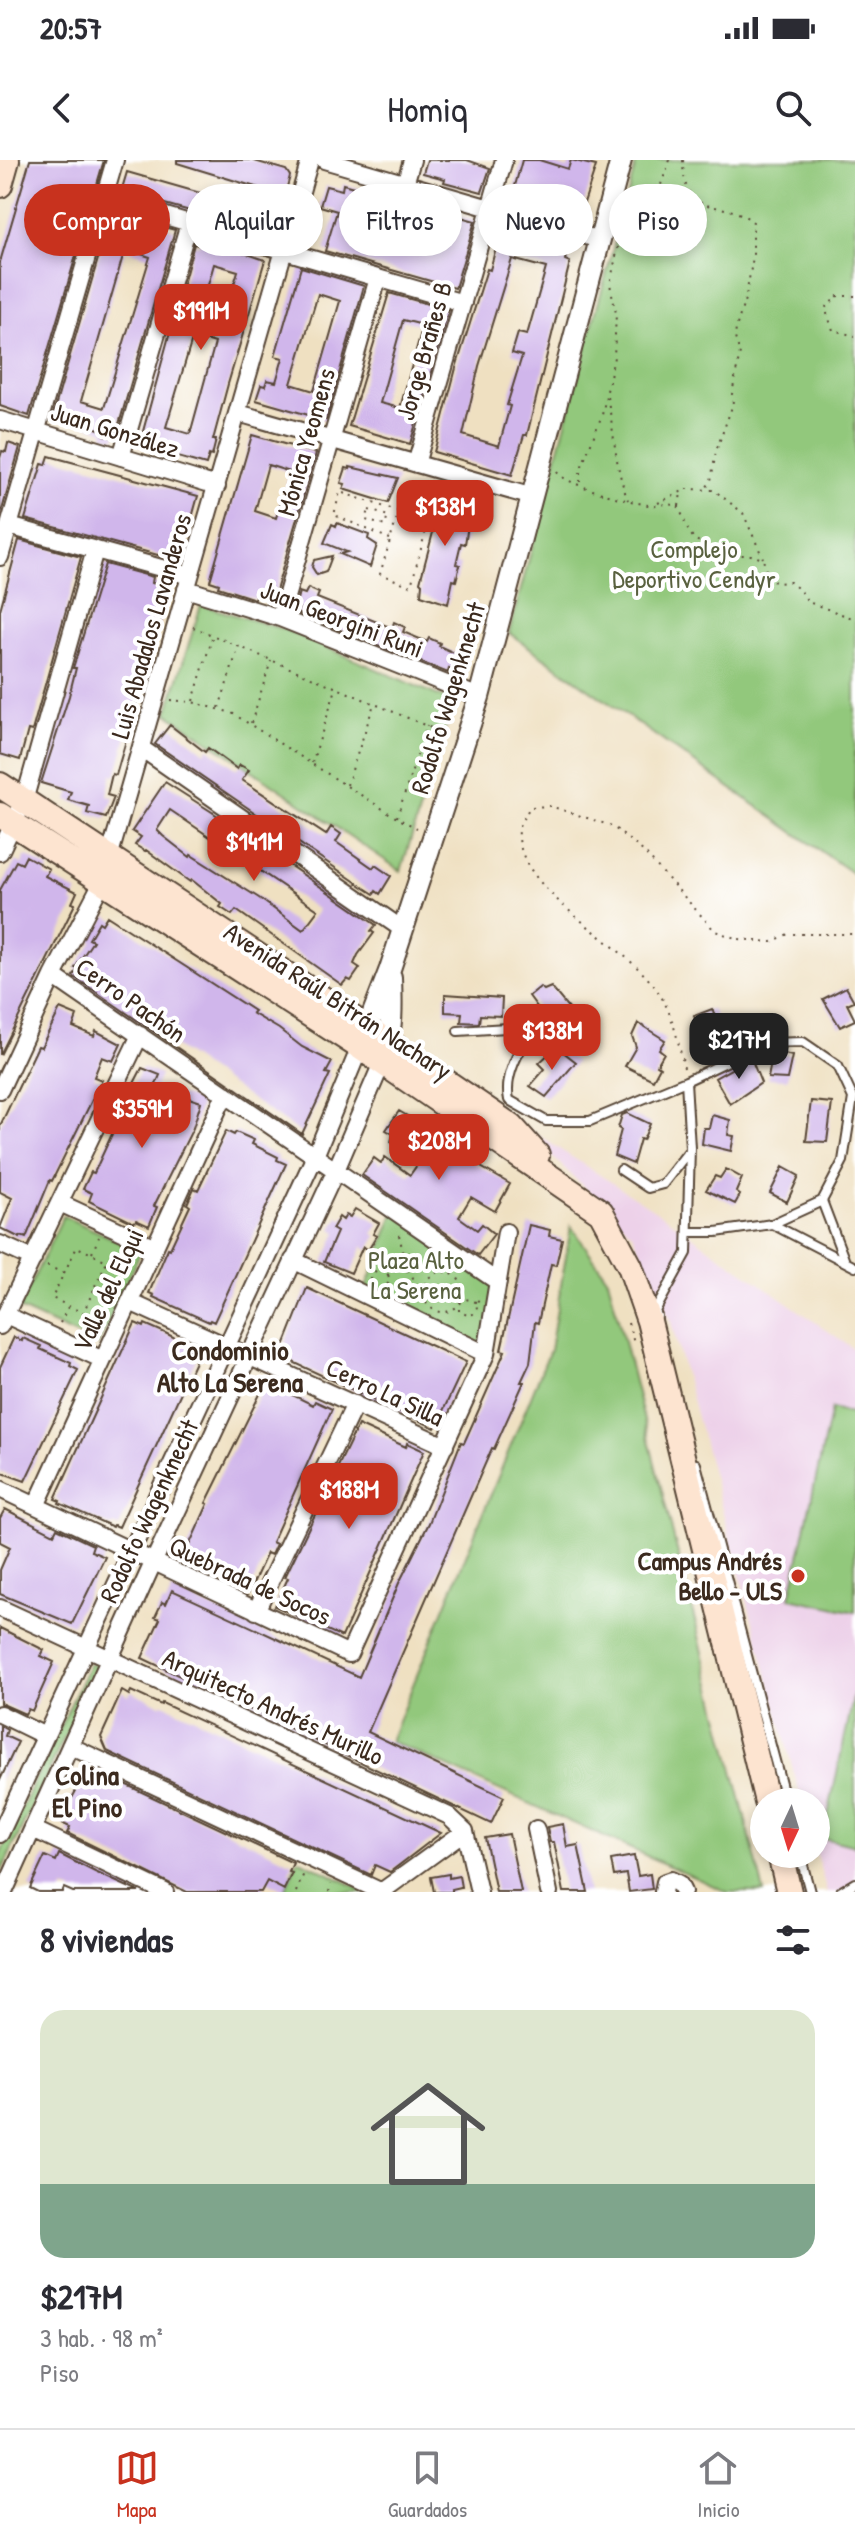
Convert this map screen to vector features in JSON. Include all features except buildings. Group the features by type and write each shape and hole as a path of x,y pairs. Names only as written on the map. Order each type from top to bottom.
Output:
{"main road":[{"path":"0,185 7,160"},
{"name":"Avenida Raúl Bitrán Nachary","path":"0,785 24,801 106,870"},
{"name":"Avenida Raúl Bitrán Nachary","path":"7,820 106,870 386,1053 512,1127 563,1184 601,1212 630,1266 649,1321 757,1788"},
{"path":"783,1868 789,1892"}],"street":[{"path":"108,184 115,160"},
{"name":"Luis Abadalos Lavanderos","path":"303,184 310,160"},
{"path":"324,160 405,184 412,160"},
{"name":"Jorge Brañes B","path":"497,184 504,160"},
{"name":"Rodolfo Wagenknecht","path":"0,1834 5,1813 45,1736 315,1156 390,969 479,697 621,160"},
{"path":"121,457 186,233"},
{"path":"593,238 600,240"},
{"name":"Jorge Brañes B","path":"416,464 478,250"},
{"path":"0,557 87,256"},
{"name":"Luis Abadalos Lavanderos","path":"0,1090 106,870 283,256"},
{"path":"301,256 463,303"},
{"name":"Mónica Yeomens","path":"280,618 378,278"},
{"path":"238,413 533,497"},
{"name":"Juan González","path":"0,420 217,486"},
{"name":"Juan Georgini Runi","path":"9,526 95,550 188,583 479,697"},
{"path":"0,852 7,820 24,801 95,550"},
{"path":"141,748 402,929"},
{"name":"Rodolfo Wagenknecht","path":"4,1892 248,1355 336,1170 386,1053 392,1006 390,969"},
{"name":"Cerro Pachón","path":"53,976 498,1282"},
{"path":"103,1360 54,1336 3,1320 140,1035"},
{"name":"Valle del Elqui","path":"36,1506 225,1094"},
{"path":"60,1203 155,1247"},
{"path":"445,1446 486,1354 506,1232"},
{"path":"0,1244 33,1259"},
{"path":"293,1260 486,1354"},
{"name":"Cerro La Silla","path":"130,1302 445,1446"},
{"path":"256,1611 355,1404"},
{"name":"Quebrada de Socos","path":"0,1489 349,1654 445,1446"},
{"name":"Arquitecto Andrés Murillo","path":"0,1608 449,1816 465,1831"},
{"path":"0,1714 45,1736"},
{"path":"70,1746 382,1892 465,1831 479,1892"},
{"path":"33,1829 165,1892"},
{"path":"536,1829 549,1892"},
{"path":"663,1892 665,1882 671,1880 679,1884 683,1892"}],"lane":[{"path":"458,1031 524,1027 530,1034 514,1064 506,1088 509,1100 546,1121 590,1121 766,1043 803,1042 838,1066 853,1098 850,1151 822,1201 772,1224 716,1232 689,1232"},
{"path":"680,1403 655,1311 687,1253 690,1148 686,1081"},
{"path":"621,1170 648,1188 663,1184 683,1162 690,1148"},
{"path":"822,1201 844,1259"},
{"path":"772,1224 855,1267"},
{"path":"692,1449 782,1788"},
{"path":"804,1868 810,1892"},
{"path":"840,1892 855,1883"}],"path":[{"path":"580,483 580,471 602,415 614,357 616,313 610,284 613,262 621,234 655,201 670,160"},
{"path":"683,160 688,192 696,200 746,216 753,222 753,257 736,328 735,338 740,353 733,404 716,451 711,481 704,491"},
{"path":"855,296 838,296 825,308 833,330 855,336"},
{"path":"606,393 614,426 615,461 628,501"},
{"path":"544,454 561,478 569,483 580,483 599,493 628,501 670,503 679,507"},
{"path":"405,491 434,500 411,586 380,574 406,486"},
{"path":"657,504 687,489 714,490 743,513 763,559 768,579 778,583 790,582 808,602 855,619"},
{"path":"390,539 334,515 340,492 439,525"},
{"path":"681,492 679,507 694,539 733,555 763,559"},
{"path":"380,514 383,506"},
{"path":"369,510 388,516 385,526 377,523 366,520 369,510"},
{"path":"374,532 377,523"},
{"path":"178,619 212,637 272,659 463,742"},
{"path":"192,702 212,637"},
{"path":"219,709 239,646"},
{"path":"250,725 272,659"},
{"path":"312,764 337,687"},
{"path":"155,698 192,702 232,713 397,818 433,835"},
{"path":"346,786 375,703"},
{"path":"397,818 427,725"},
{"path":"686,1081 678,1039 662,997 629,959 543,887 521,852 519,826 530,807 550,806 612,826 644,852 715,931 738,939 772,942 788,934 855,934"},
{"path":"92,1254 105,1224"},
{"path":"77,1247 92,1254 107,1261 83,1313 52,1298 77,1247"},
{"path":"399,1267 398,1258 407,1253 415,1261 410,1269"},
{"path":"33,1259 64,1273"},
{"path":"399,1267 402,1270 410,1269"},
{"path":"387,1275 399,1267"},
{"path":"410,1269 415,1284 423,1290"},
{"path":"383,1271 387,1275 389,1280 384,1287 375,1287 371,1283 375,1272 383,1271"},
{"path":"476,1302 466,1299 459,1304 450,1311 433,1310 425,1301 425,1283 434,1274 452,1274 463,1291 459,1304 459,1311 473,1314 477,1309 476,1302"},
{"path":"476,1302 498,1282"},
{"path":"95,1287 130,1302"},
{"path":"54,1336 68,1306"},
{"path":"627,1319 635,1349"},
{"path":"296,1892 311,1860"}],"shaded area":[{"name":"Campus Andrés Bello - ULS","path":"514,1120 662,1215 855,1350 855,1892 827,1892 820,1868 830,1868 830,1788 798,1788 671,1322 633,1234"}],"green space":[{"name":"Complejo Deportivo Cendyr","path":"637,160 855,160 855,875 509,633 611,256 707,256 707,184 631,184"},
{"path":"201,605 286,630 453,702 401,871 167,713"},
{"name":"Plaza Alto La Serena","path":"395,1211 498,1282 486,1354 363,1295"},
{"path":"63,1216 141,1251 98,1345 19,1309"},
{"path":"571,1226 608,1279 750,1837 750,1868 758,1868 764,1892 727,1892 390,1741 550,1350"},
{"path":"831,1409 855,1415 855,1612 790,1598"},
{"path":"90,1663 96,1665 96,1670 0,1875 0,1855"},
{"path":"855,1690 855,1846 830,1840 830,1806"},
{"path":"298,1859 367,1892 284,1892"}],"place":[{"name":"Campus Andrés Bello - ULS","path":"798,1576"}],"district":[{"name":"Condominio Alto La Serena","path":"230,1366"},
{"name":"Colina El Pino","path":"87,1791"}]}
